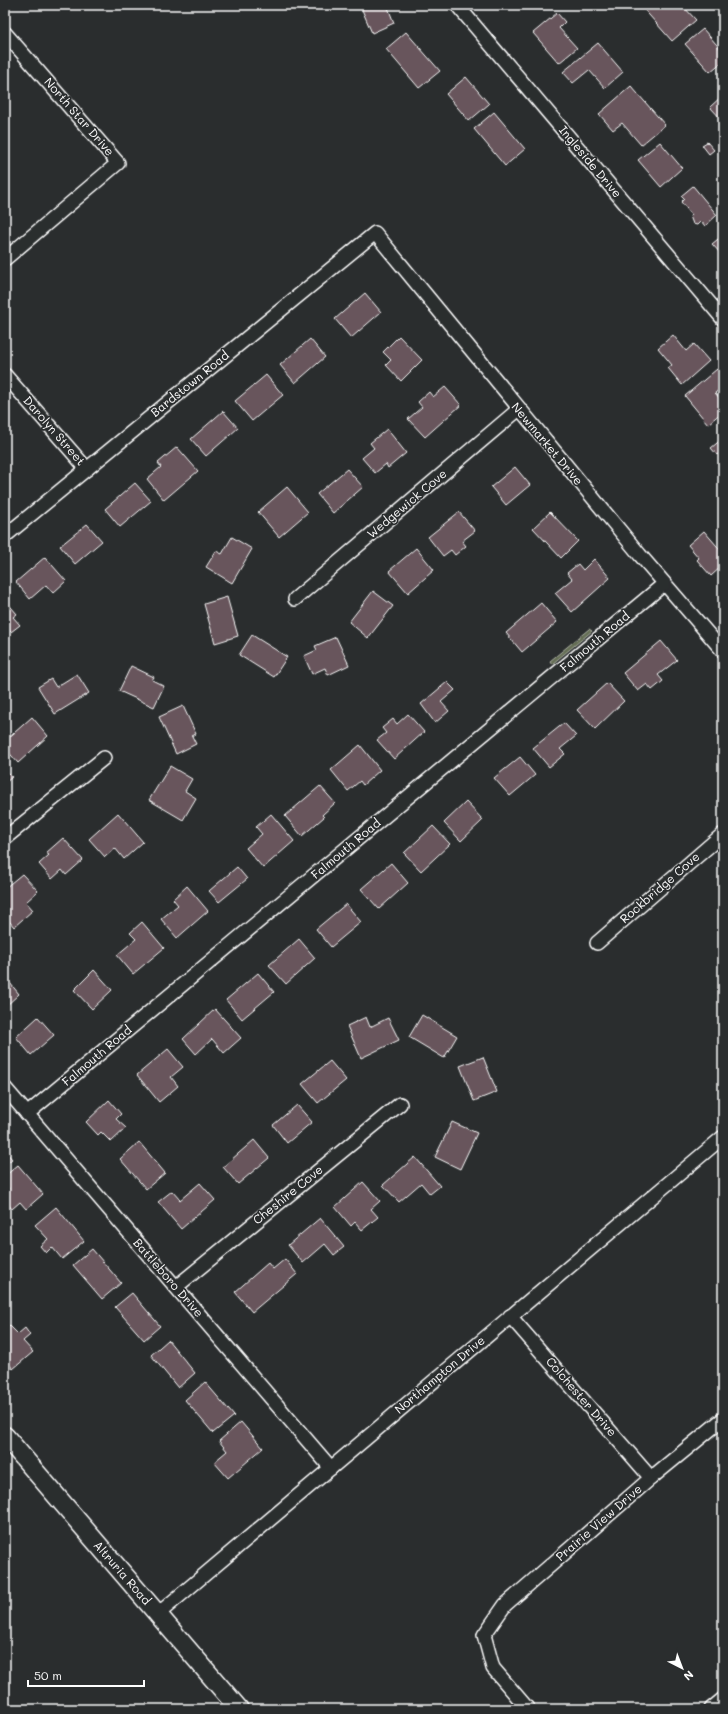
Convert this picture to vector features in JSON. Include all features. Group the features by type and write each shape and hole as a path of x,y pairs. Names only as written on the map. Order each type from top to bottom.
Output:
{"street":[{"name":"Ingleside Drive","path":"457,5 723,319"},
{"name":"North Star Drive","path":"5,33 118,162 5,259"},
{"name":"Newmarket Drive","path":"375,234 664,584 723,651"},
{"name":"Bardstown Road","path":"5,536 375,234"},
{"name":"Darolyn Street","path":"5,375 87,468"},
{"name":"Wedgewick Cove","path":"295,599 519,409"},
{"name":"Falmouth Road","path":"27,1114 664,584"},
{"path":"5,838 104,758"},
{"name":"Rockbridge Cove","path":"598,943 723,834"},
{"name":"Battleboro Drive","path":"5,1088 331,1468"},
{"name":"Cheshire Cove","path":"176,1287 400,1104"},
{"name":"Northampton Drive","path":"158,1614 723,1137"},
{"name":"Colchester Drive","path":"510,1316 651,1478"},
{"name":"Prairie View Drive","path":"528,1709 494,1668 484,1634 505,1605 651,1478 723,1419"},
{"name":"Altruria Road","path":"5,1436 239,1709"},
{"path":"711,1709 723,1699"}],"green space":[{"path":"589,629 592,631 552,664 550,661"}],"building":[{"path":"360,5 387,5 394,23 372,33"},
{"path":"523,5 534,5 528,10"},
{"path":"673,5 677,9 682,5 696,20 672,41 641,6"},
{"path":"557,13 565,22 559,28 577,48 559,63 533,33"},
{"path":"703,29 723,52 723,61 710,72 685,44"},
{"path":"406,32 440,71 419,88 386,49"},
{"path":"598,43 623,72 605,88 589,70 573,83 563,72"},
{"path":"466,77 489,104 469,121 446,94"},
{"path":"631,86 665,125 641,145 622,123 613,130 599,114"},
{"path":"723,95 723,121 710,107"},
{"path":"494,112 525,149 505,166 474,129"},
{"path":"660,142 682,168 661,187 638,160"},
{"path":"707,142 714,150 709,154 702,145"},
{"path":"693,186 717,215 705,226 701,221 697,225 693,224 690,216 692,215 681,202 684,199 681,196"},
{"path":"723,235 723,254 722,255 712,244"},
{"path":"365,293 381,312 351,338 335,319"},
{"path":"673,335 686,351 694,344 709,361 682,385 668,368 672,365 658,348"},
{"path":"399,336 422,360 401,381 386,365 391,360 383,352"},
{"path":"310,339 325,357 295,383 280,365"},
{"path":"717,369 723,376 723,387 715,393 723,402 723,411 708,424 685,396"},
{"path":"266,375 283,395 252,421 235,401"},
{"path":"445,387 461,405 425,437 408,419 422,407 418,402 429,392 433,397"},
{"path":"223,411 238,428 206,456 191,439"},
{"path":"387,429 406,453 388,468 386,464 375,473 362,458 374,448 370,443"},
{"path":"722,439 723,450 717,455 711,448"},
{"path":"177,447 198,471 164,500 147,479 161,467 158,463"},
{"path":"515,467 530,485 506,505 491,487"},
{"path":"347,469 363,487 333,513 317,494"},
{"path":"135,483 151,501 120,527 105,509"},
{"path":"287,487 308,512 279,537 258,512"},
{"path":"459,512 475,531 462,541 466,546 455,555 451,550 443,556 428,537"},
{"path":"550,512 578,541 561,558 533,528"},
{"path":"87,524 102,541 75,564 60,546"},
{"path":"704,531 723,553 723,565 711,576 697,560 699,558 688,545"},
{"path":"232,537 252,549 232,583 206,567 216,551 222,554"},
{"path":"416,548 434,570 408,593 389,571"},
{"path":"45,557 66,581 53,593 46,585 30,599 16,582"},
{"path":"594,559 610,578 572,612 555,593 572,579 567,573 578,564 583,570"},
{"path":"373,591 393,606 368,638 349,622"},
{"path":"227,597 238,636 215,643 204,604"},
{"path":"5,600 17,614 13,617 20,625 11,632 5,625"},
{"path":"541,603 557,622 522,652 506,633"},
{"path":"252,635 287,657 274,677 239,655"},
{"path":"336,637 349,665 328,675 325,668 312,674 304,656 317,650 315,646"},
{"path":"661,641 677,660 658,675 663,681 652,690 647,684 638,691 623,673"},
{"path":"131,666 154,677 152,680 164,686 154,707 119,691"},
{"path":"77,674 89,693 55,714 38,687 51,679 56,687"},
{"path":"447,682 455,690 441,702 449,711 435,723 421,704"},
{"path":"607,683 624,701 595,729 577,710"},
{"path":"183,706 196,734 192,736 196,744 176,754 159,717"},
{"path":"408,714 424,732 394,759 377,740 386,733 382,728 393,719 397,724"},
{"path":"32,717 48,736 18,763 5,748 5,741"},
{"path":"564,723 576,736 560,749 565,754 549,767 533,748"},
{"path":"360,745 380,770 363,785 360,781 348,791 331,770"},
{"path":"520,757 535,775 510,796 494,778"},
{"path":"170,766 192,779 185,791 196,798 183,820 149,800"},
{"path":"5,770 12,777 5,783"},
{"path":"320,786 335,803 322,815 324,817 302,836 285,816"},
{"path":"466,802 483,820 461,841 444,823"},
{"path":"118,813 143,842 124,859 115,848 105,857 89,839"},
{"path":"271,814 294,841 263,868 246,848 262,834 256,827"},
{"path":"433,826 450,844 421,871 404,853"},
{"path":"63,838 83,860 66,875 62,870 52,879 39,864 49,855 46,853"},
{"path":"391,863 408,883 379,909 361,889"},
{"path":"237,867 247,879 219,902 209,891"},
{"path":"22,874 38,891 26,902 33,910 14,927 5,916 5,888"},
{"path":"187,886 208,911 177,938 161,919 178,905 173,899"},
{"path":"346,904 361,922 331,947 316,929"},
{"path":"142,922 164,948 133,974 117,955 136,939 130,933"},
{"path":"299,939 315,958 286,984 269,965"},
{"path":"94,970 112,990 92,1009 74,990"},
{"path":"258,973 274,992 242,1019 226,1000"},
{"path":"5,977 19,994 5,1007"},
{"path":"215,1009 241,1038 224,1053 212,1039 196,1054 183,1039"},
{"path":"422,1015 457,1036 444,1058 409,1037"},
{"path":"38,1017 54,1035 31,1055 16,1037"},
{"path":"366,1017 370,1027 388,1018 399,1040 361,1058 347,1026"},
{"path":"168,1049 183,1067 171,1077 178,1086 159,1102 137,1075"},
{"path":"483,1057 497,1092 474,1101 460,1066"},
{"path":"330,1061 346,1080 318,1103 302,1084"},
{"path":"109,1100 121,1114 116,1119 126,1128 111,1142 101,1132 98,1135 86,1122"},
{"path":"297,1105 312,1122 287,1143 273,1125"},
{"path":"452,1122 477,1133 460,1169 435,1157"},
{"path":"254,1140 269,1158 238,1184 223,1167"},
{"path":"139,1142 165,1173 146,1189 120,1159"},
{"path":"5,1151 12,1159 5,1165"},
{"path":"415,1157 440,1186 430,1194 421,1183 399,1202 383,1185"},
{"path":"18,1165 43,1194 26,1209 20,1202 12,1209 5,1201 5,1192 9,1189 5,1184 5,1176"},
{"path":"363,1182 380,1201 371,1209 378,1217 362,1230 355,1222 351,1226 335,1207"},
{"path":"200,1183 215,1200 181,1229 158,1202 172,1191 180,1200"},
{"path":"56,1207 84,1241 62,1259 52,1247 46,1253 40,1246 48,1239 35,1225"},
{"path":"320,1218 344,1247 334,1255 325,1244 303,1263 288,1245"},
{"path":"92,1249 121,1283 102,1299 73,1265"},
{"path":"285,1259 297,1274 252,1312 235,1292 268,1263 273,1269"},
{"path":"132,1293 160,1326 144,1340 115,1307"},
{"path":"7,1323 18,1334 25,1328 30,1335 23,1341 33,1352 13,1369 5,1359 5,1324"},
{"path":"168,1340 195,1373 178,1388 151,1355"},
{"path":"205,1382 234,1416 213,1433 185,1400"},
{"path":"241,1422 263,1448 228,1478 214,1462 227,1451 219,1441"}]}
